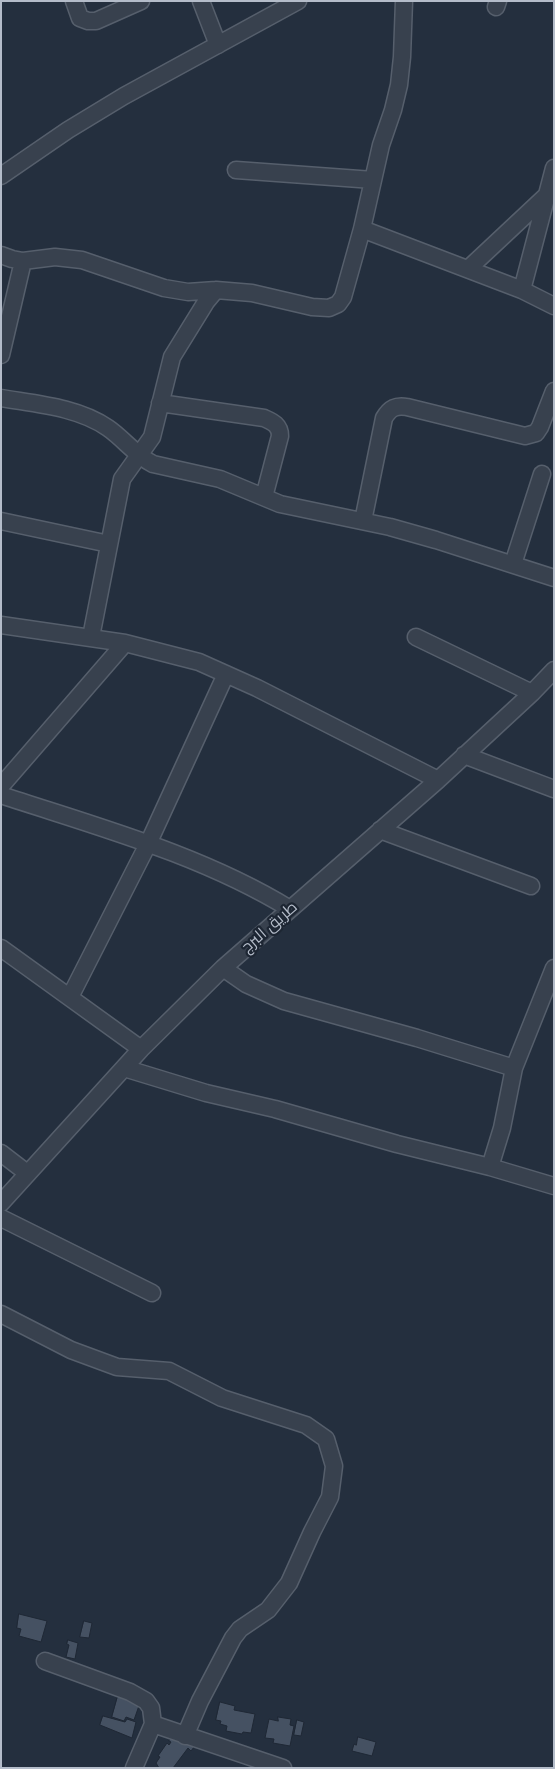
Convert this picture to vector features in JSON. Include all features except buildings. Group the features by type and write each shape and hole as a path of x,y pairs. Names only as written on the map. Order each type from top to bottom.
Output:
{"street":[{"path":"74,1 80,18 88,21 96,21 141,1"},
{"path":"201,1 218,45"},
{"path":"1,176 84,120 124,96 298,1"},
{"path":"1,255 24,261 55,257 82,260 164,288 188,292 216,290 252,292 312,307 329,308 338,304 343,297 362,229 381,145 394,110 402,57 404,1"},
{"path":"522,290 554,168"},
{"path":"236,170 373,180"},
{"path":"468,270 547,195"},
{"path":"362,229 522,290 554,306"},
{"path":"1,355 24,261"},
{"path":"91,637 122,479 152,437 172,357 206,302 216,290"},
{"path":"363,521 384,418 389,410 398,406 407,407 525,436 536,433 540,428 554,391"},
{"path":"1,398 80,414 108,428 139,456 153,464 220,479 280,504 363,521 436,540 554,578"},
{"path":"160,403 264,418 275,423 280,429 280,436 264,497"},
{"path":"513,564 542,474"},
{"path":"1,520 109,544"},
{"path":"1,625 125,643 191,659 257,688 438,780"},
{"path":"416,637 532,693"},
{"path":"1,786 125,643"},
{"name":"طريق البرج","path":"1,1203 141,1049 223,968 438,780 532,693 554,670"},
{"path":"70,997 148,844 226,674"},
{"path":"464,755 554,789"},
{"path":"1,795 148,844 238,880 290,909"},
{"path":"380,830 531,886"},
{"path":"1,948 141,1049"},
{"path":"223,968 246,984 284,1001 514,1068"},
{"path":"490,1167 502,1128 514,1068 554,968"},
{"path":"537,1011 554,1004"},
{"path":"124,1068 206,1093 275,1109 554,1186"},
{"path":"1,1153 27,1173"},
{"path":"1,1218 152,1293"},
{"path":"1,1314 71,1350 117,1367 169,1371 222,1398 306,1425 326,1440 334,1466 330,1498 289,1583 268,1610 240,1629 233,1638 200,1701 185,1736"},
{"path":"45,1660 130,1692 146,1701 151,1708 153,1724 134,1768"},
{"path":"153,1724 283,1768"}]}
